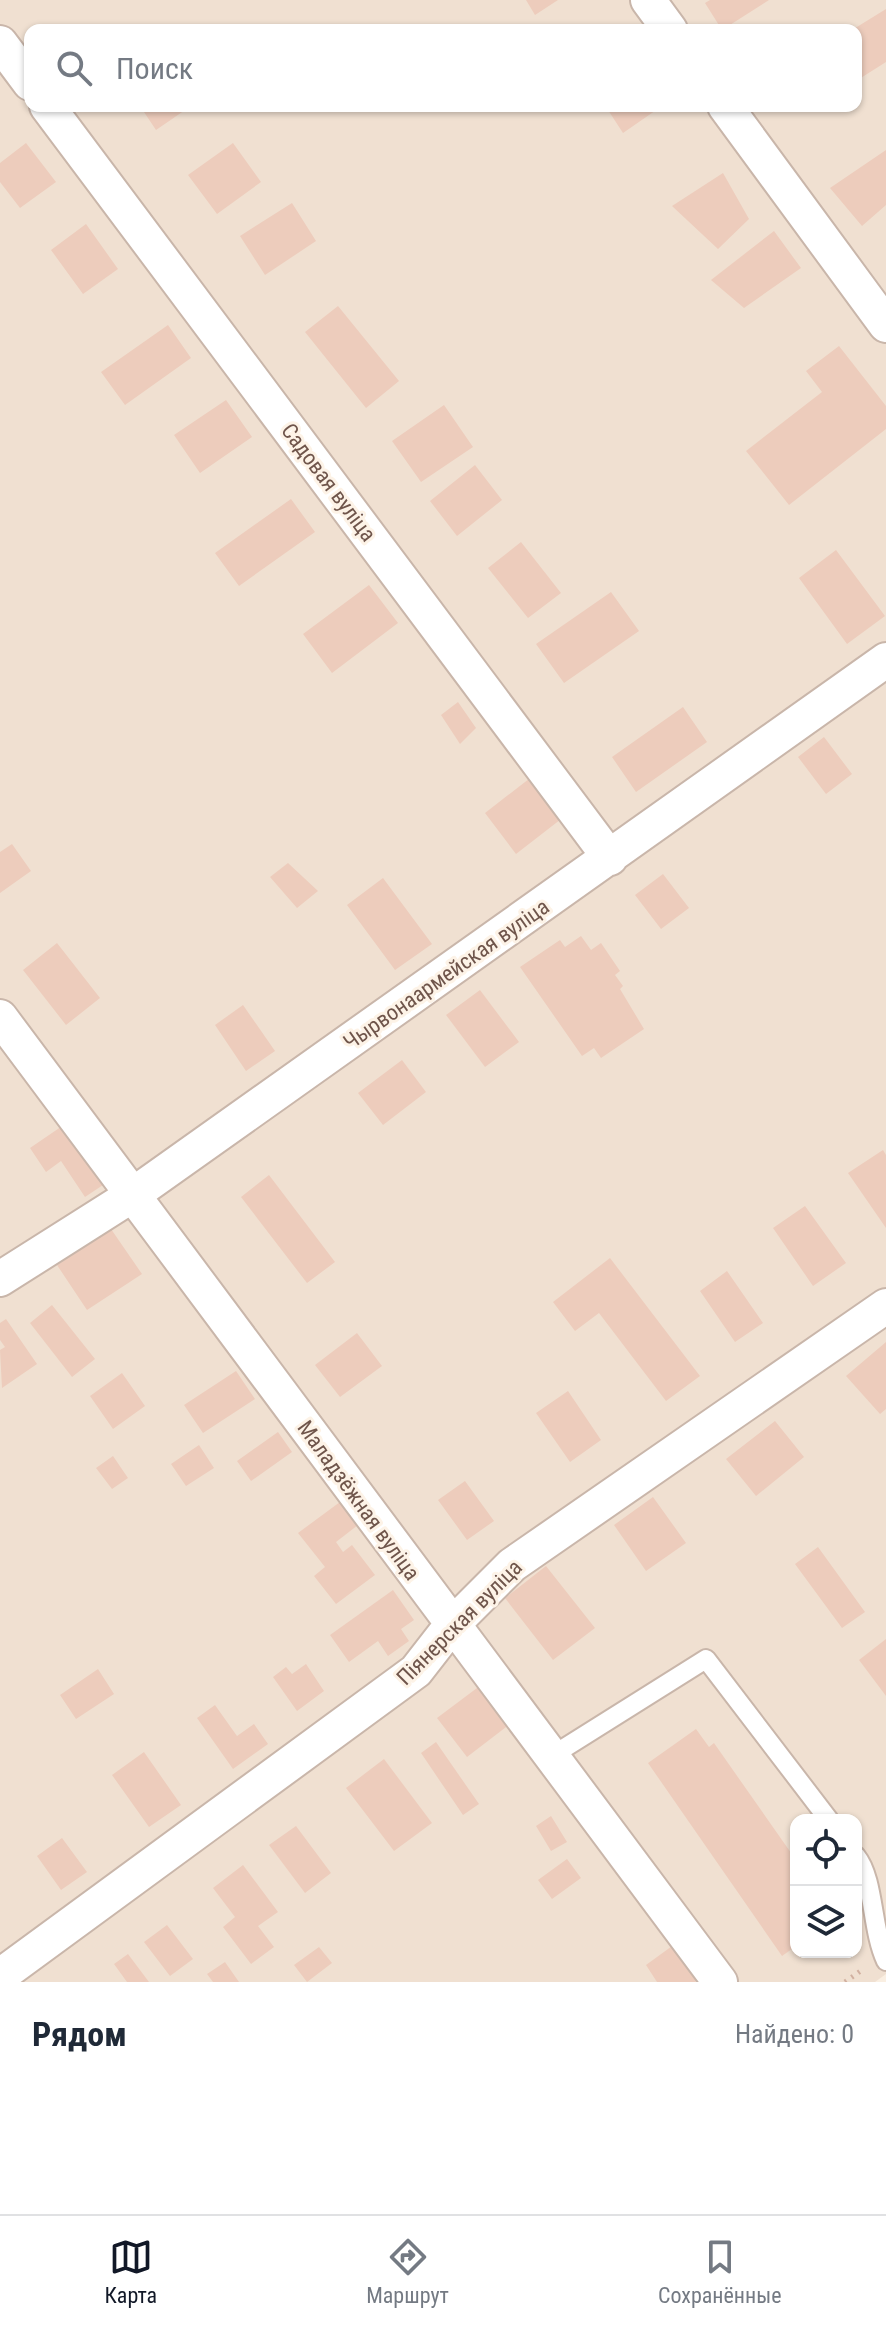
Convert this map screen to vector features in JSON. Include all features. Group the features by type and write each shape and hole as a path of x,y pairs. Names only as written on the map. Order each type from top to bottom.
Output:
{"street":[{"path":"648,0 666,24"},
{"path":"0,43 24,75"},
{"name":"Садовая вуліца","path":"51,112 610,858"},
{"path":"729,112 886,325"},
{"name":"Чырвонаармейская вуліца","path":"0,1279 134,1194 886,660"},
{"name":"Маладзёжная вуліца","path":"0,1017 451,1626 720,1982"},
{"name":"Піянерская вуліца","path":"0,1976 416,1671 451,1626 512,1565 886,1306"}],"lane":[{"path":"550,1757 706,1659 824,1814"},
{"path":"862,1864 867,1870 868,1901 886,1961"}],"shaded area":[{"path":"0,0 886,0 886,1974 875,1982 0,1982"}],"building":[{"path":"526,0 558,0 535,15"},
{"path":"710,0 769,0 731,24 718,24 705,3"},
{"path":"886,9 886,62 862,77 862,24"},
{"path":"144,112 182,112 156,130"},
{"path":"609,112 653,112 623,133"},
{"path":"26,143 56,182 20,208 0,182 0,163"},
{"path":"233,143 261,182 217,214 188,175"},
{"path":"886,150 886,205 862,226 830,188"},
{"path":"723,173 749,219 718,249 672,206"},
{"path":"292,203 316,241 265,275 240,236"},
{"path":"86,224 118,269 83,294 51,250"},
{"path":"774,231 801,268 744,308 711,280"},
{"path":"338,306 399,381 366,408 305,332"},
{"path":"168,325 191,358 125,405 101,372"},
{"path":"839,346 886,406 886,429 789,505 746,451 822,392 806,371"},
{"path":"226,400 252,437 200,473 174,435"},
{"path":"444,405 473,447 421,482 392,441"},
{"path":"475,465 502,500 457,536 430,501"},
{"path":"291,499 315,532 239,586 215,553"},
{"path":"521,542 561,593 528,618 488,568"},
{"path":"836,550 885,616 847,644 799,578"},
{"path":"369,585 398,623 332,673 303,634"},
{"path":"611,592 639,631 564,683 536,644"},
{"path":"458,702 476,728 460,744 441,715"},
{"path":"683,707 707,742 636,792 612,757"},
{"path":"824,737 852,774 826,794 798,757"},
{"path":"534,775 565,816 516,854 485,813"},
{"path":"12,844 31,871 0,893 0,852"},
{"path":"288,863 318,891 297,908 270,877"},
{"path":"663,874 689,908 661,929 635,895"},
{"path":"383,878 432,944 395,970 347,905"},
{"path":"581,936 591,950 601,943 620,971 615,975 623,986 620,989 644,1029 601,1058 594,1048 582,1056 520,967 560,940 565,947"},
{"path":"57,943 100,998 66,1025 23,970"},
{"path":"480,990 519,1042 485,1067 446,1015"},
{"path":"243,1005 275,1051 246,1071 215,1025"},
{"path":"402,1060 426,1092 383,1125 358,1093"},
{"path":"71,1120 112,1179 85,1197 61,1161 46,1172 30,1148"},
{"path":"883,1150 886,1155 886,1228 848,1173"},
{"path":"269,1175 335,1262 307,1283 241,1197"},
{"path":"805,1206 846,1263 813,1286 773,1228"},
{"path":"111,1229 142,1274 87,1310 57,1265"},
{"path":"610,1258 700,1376 666,1401 599,1313 575,1331 553,1302"},
{"path":"727,1271 763,1323 735,1342 700,1291"},
{"path":"52,1305 95,1359 72,1377 30,1323"},
{"path":"6,1319 37,1364 2,1388 0,1350 5,1347 0,1340 0,1323"},
{"path":"357,1333 382,1366 340,1397 315,1365"},
{"path":"886,1342 886,1409 880,1414 846,1376"},
{"path":"236,1371 255,1399 203,1433 184,1405"},
{"path":"122,1373 145,1406 113,1429 90,1396"},
{"path":"568,1391 601,1440 570,1462 536,1413"},
{"path":"775,1421 804,1457 756,1496 726,1459"},
{"path":"278,1432 292,1452 251,1481 237,1461"},
{"path":"199,1445 214,1468 186,1486 171,1464"},
{"path":"113,1456 128,1478 112,1489 96,1468"},
{"path":"465,1481 494,1521 467,1540 438,1500"},
{"path":"653,1497 686,1543 646,1571 614,1525"},
{"path":"340,1502 358,1525 336,1542 343,1552 352,1545 375,1575 336,1604 314,1576 325,1567 298,1533"},
{"path":"818,1547 865,1612 842,1628 795,1564"},
{"path":"546,1566 595,1628 553,1660 505,1598"},
{"path":"393,1590 414,1620 401,1629 409,1641 388,1656 378,1641 349,1662 330,1635"},
{"path":"886,1639 886,1696 859,1660"},
{"path":"306,1664 324,1691 297,1711 273,1677 286,1667 292,1674"},
{"path":"98,1669 114,1694 76,1719 60,1695"},
{"path":"481,1685 510,1724 467,1757 437,1718"},
{"path":"215,1705 237,1736 254,1724 268,1744 233,1769 197,1718"},
{"path":"696,1729 709,1747 714,1743 790,1851 790,1950 782,1956 648,1763"},
{"path":"436,1742 479,1804 463,1815 421,1753"},
{"path":"144,1752 181,1805 149,1827 112,1775"},
{"path":"384,1759 432,1823 394,1851 346,1788"},
{"path":"551,1816 567,1842 551,1851 536,1826"},
{"path":"296,1826 331,1873 305,1893 269,1845"},
{"path":"62,1838 87,1872 61,1890 37,1856"},
{"path":"567,1859 581,1878 552,1899 538,1880"},
{"path":"243,1865 278,1912 258,1926 274,1947 251,1964 223,1927 235,1917 213,1888"},
{"path":"167,1925 193,1959 170,1976 144,1942"},
{"path":"679,1941 704,1976 695,1982 657,1982 646,1965"},
{"path":"319,1947 332,1963 307,1982 294,1965"},
{"path":"128,1954 149,1982 127,1982 114,1964"},
{"path":"225,1962 239,1982 213,1982 207,1974"}]}
